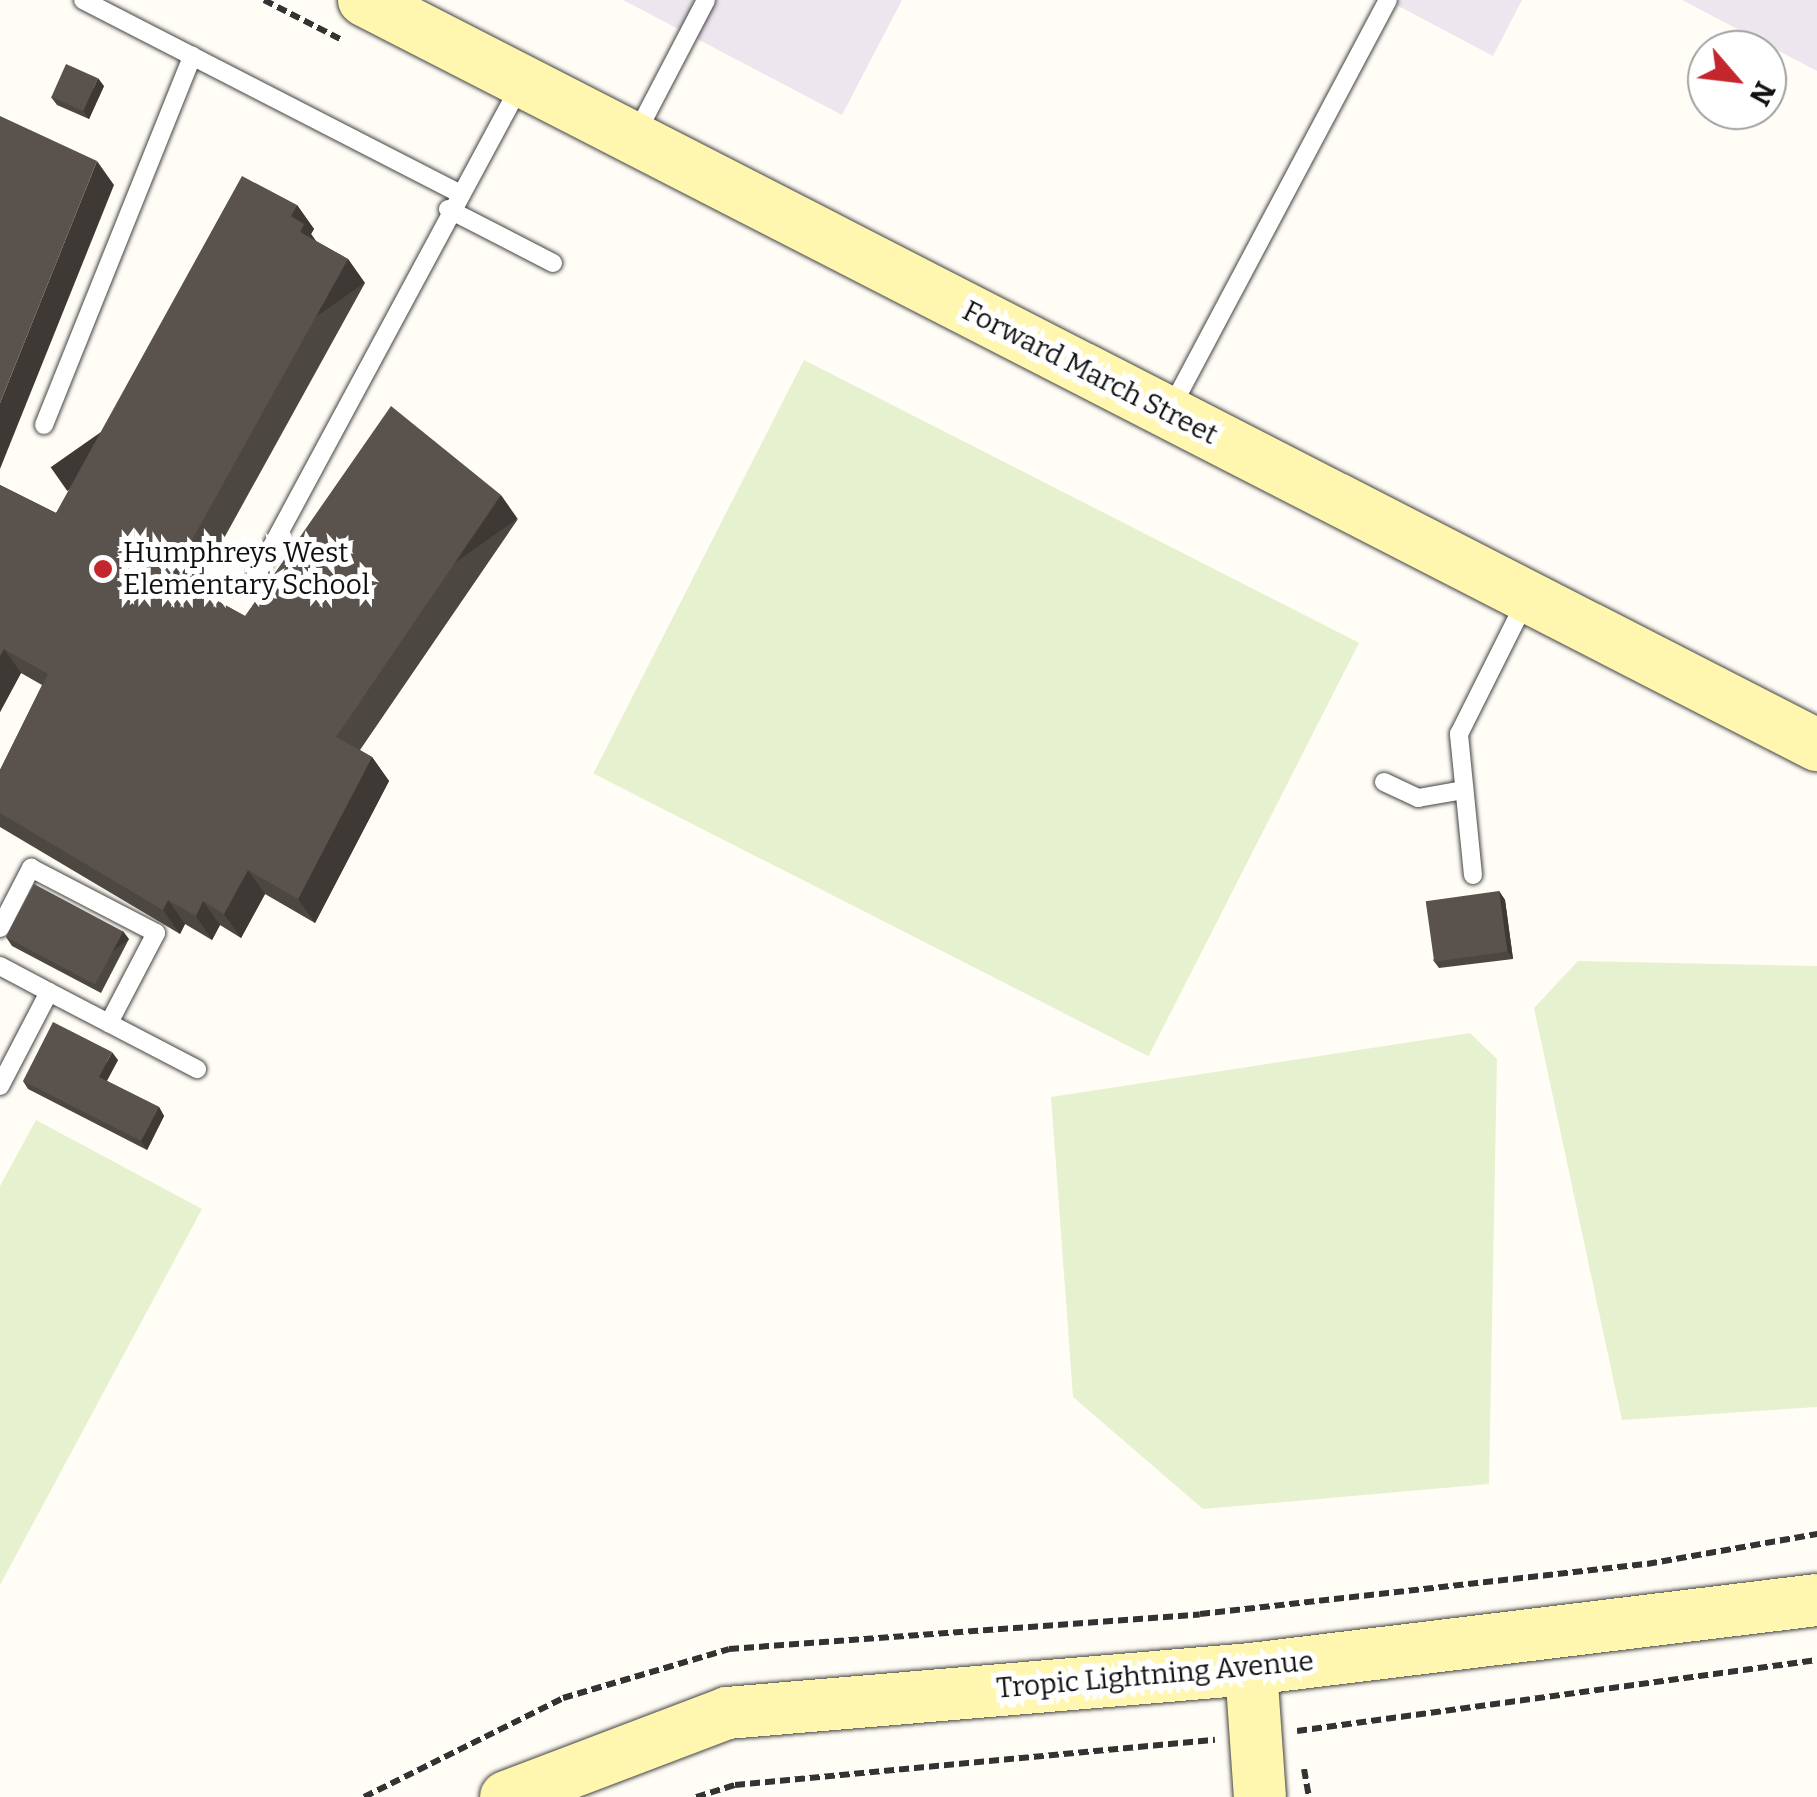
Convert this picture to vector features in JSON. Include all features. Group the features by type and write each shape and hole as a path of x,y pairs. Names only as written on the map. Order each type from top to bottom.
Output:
{"street":[{"name":"Forward March Street","path":"364,0 1817,746"},
{"name":"Tropic Lightning Avenue","path":"506,1797 726,1713 1251,1669 1817,1600"},
{"path":"1251,1669 1260,1797"}],"lane":[{"path":"83,0 452,201 553,263"},
{"path":"634,138 706,0"},
{"path":"1168,413 1388,0"},
{"path":"44,425 192,56"},
{"path":"257,574 452,201 522,81"},
{"path":"1473,875 1459,734 1527,597"},
{"path":"1384,782 1418,798 1464,790"},
{"path":"0,928 31,868 156,933 109,1023"},
{"path":"0,966 197,1069"},
{"path":"0,1086 49,992"}],"path":[{"path":"364,1797 563,1698 729,1649 1200,1614 1647,1564 1817,1534"}],"shaded area":[{"path":"623,0 902,0 842,115"},
{"path":"1387,0 1522,0 1493,56"},
{"path":"1682,0 1817,0 1817,71 1787,55 1787,30 1739,30"}],"green space":[{"path":"804,360 1359,643 1148,1056 593,773"},
{"path":"1578,961 1817,966 1817,1407 1622,1420 1534,1008"},
{"path":"1470,1033 1497,1059 1489,1484 1203,1509 1073,1397 1051,1097"},
{"path":"36,1120 202,1209 0,1585 0,1186"}],"building":[{"path":"66,64 98,78 83,111 51,97"},
{"path":"0,116 97,161 0,403"},
{"name":"Humphreys West Elementary School","path":"242,176 297,205 291,216 304,224 300,232 348,259 172,576 245,616 391,406 501,495 336,737 372,757 298,899 248,870 224,914 203,901 196,916 168,900 163,910 0,813 0,770 48,674 4,649 0,656 0,485 56,513"},
{"path":"34,884 123,931 95,984 6,937"},
{"path":"1499,891 1507,951 1434,962 1426,901"},
{"path":"53,1022 112,1052 99,1077 159,1107 141,1141 23,1081"}],"place":[{"name":"Humphreys West Elementary School","path":"103,569"}]}
